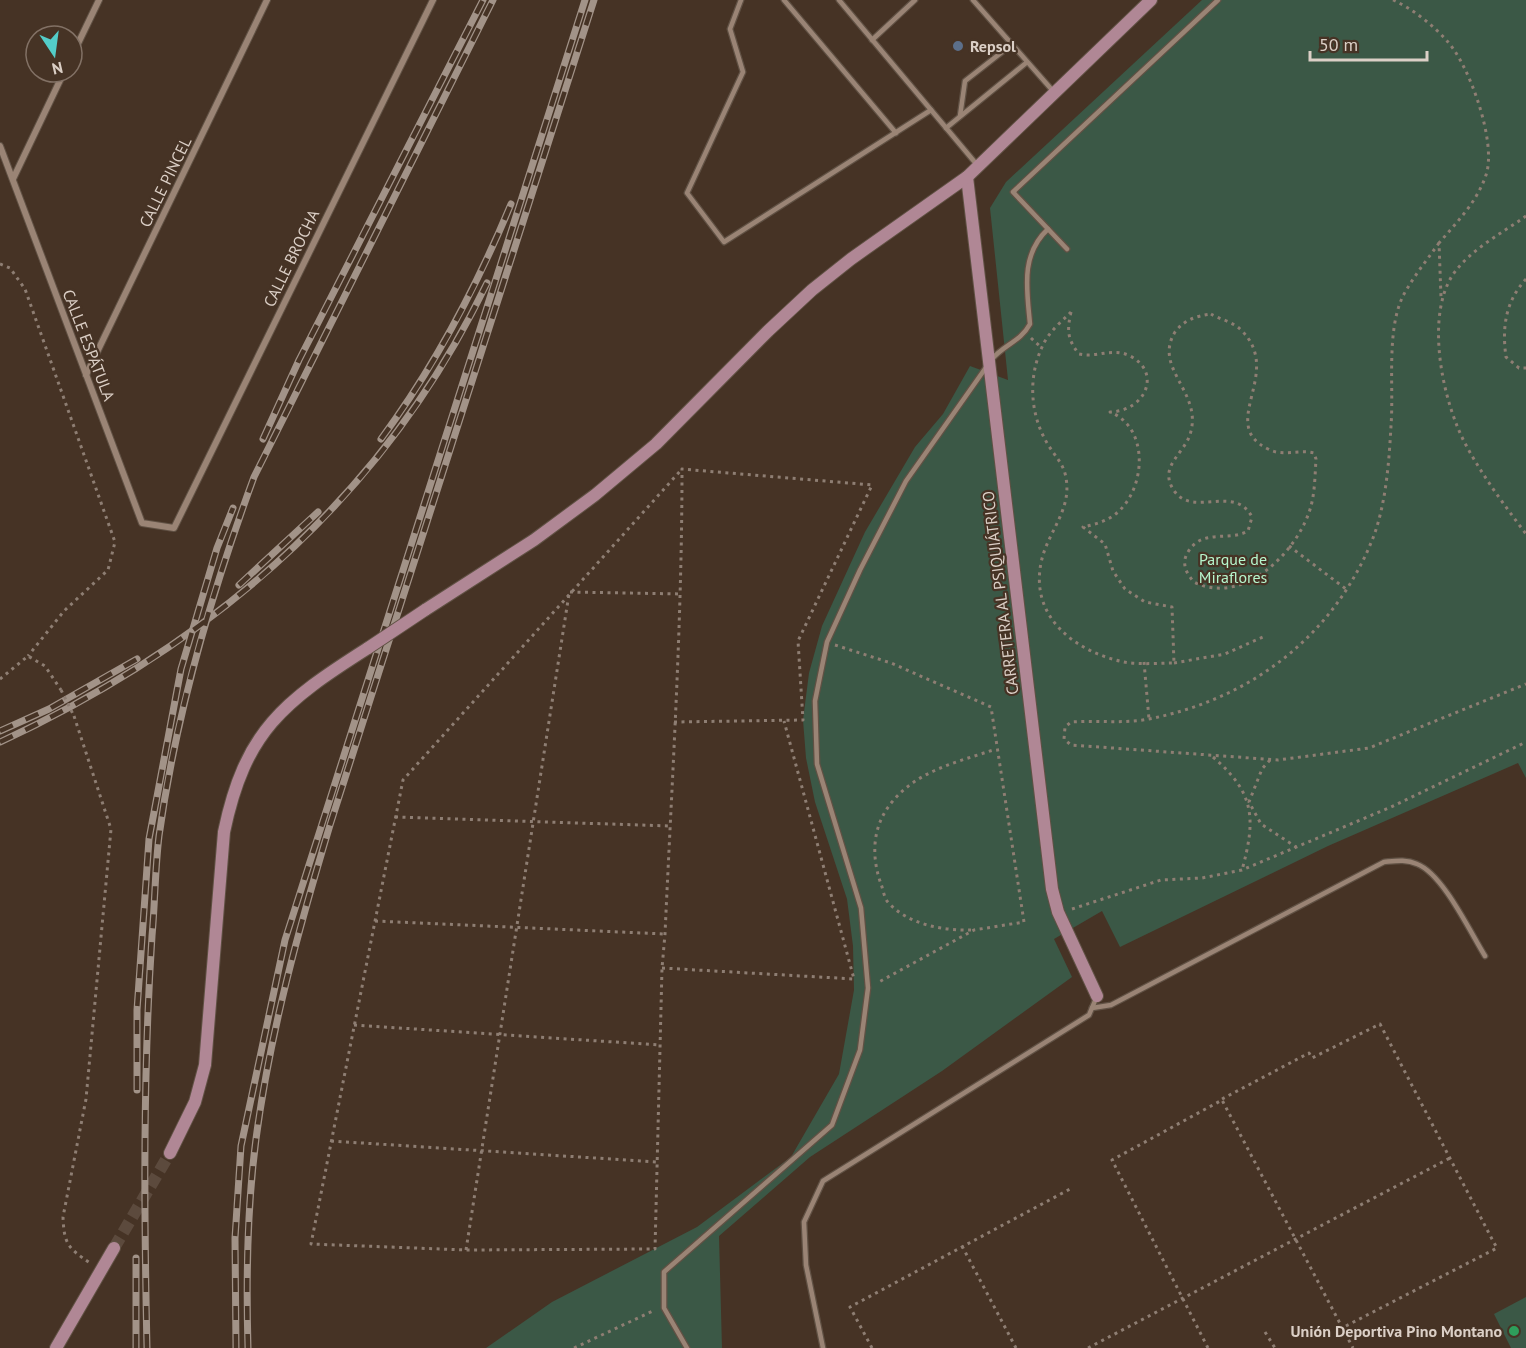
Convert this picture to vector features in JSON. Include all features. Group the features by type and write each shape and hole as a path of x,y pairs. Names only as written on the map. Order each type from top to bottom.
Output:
{"street":[{"path":"84,31 99,0"},
{"name":"CALLE PINCEL","path":"86,375 267,0"},
{"name":"CALLE BROCHA","path":"174,528 433,0"},
{"path":"1130,22 1142,0"},
{"path":"170,1153 195,1102 205,1065 224,832 243,765 274,718 309,689 368,648 534,540 595,495 656,444 812,290 851,259 967,177 1151,0"},
{"path":"13,179 58,84"},
{"name":"CALLE ESPÁTULA","path":"0,146 142,523 174,528"},
{"name":"CARRETERA AL PSIQUIÁTRICO","path":"967,177 1052,889 1058,912 1095,1002"},
{"path":"56,1348 114,1248"}],"lane":[{"path":"741,0 730,29 743,72 687,193 724,242 931,110"},
{"path":"784,0 896,133"},
{"path":"839,0 978,166"},
{"path":"872,40 915,0"},
{"path":"1066,249 1013,192 1218,0"},
{"path":"973,1 1055,93"},
{"path":"960,117 965,81 1011,45"},
{"path":"946,128 1026,63"},
{"path":"687,1348 664,1308 664,1272 832,1125 860,1050 868,988 861,908 817,764 816,701 827,642 860,570 906,481 988,364 999,351 1026,333 1030,324 1025,274 1040,236 1048,229"},
{"path":"823,1348 806,1265 804,1222 823,1181 1089,1016 1095,1002 1111,1005 1384,862 1402,860 1416,863 1426,870 1441,886 1485,956"}],"path":[{"path":"1393,0 1409,8 1449,43 1472,85 1487,130 1487,173 1474,203 1439,243 1403,297 1394,324 1391,427 1385,488 1373,538 1346,589 1329,613 1283,662 1247,684 1210,701 1149,719 1118,722 1071,722 1065,727 1064,739 1071,745 1270,760 1369,748 1526,684"},
{"path":"1441,299 1453,276 1471,254 1526,216"},
{"path":"1439,243 1441,299 1438,349 1456,419 1466,445 1499,498 1526,534"},
{"path":"0,264 10,268 25,290 115,542 108,570 64,611 28,656 0,679"},
{"path":"1526,279 1516,290 1507,311 1503,337 1506,357 1519,368 1526,368"},
{"path":"1174,663 1172,607 1144,602 1125,589 1113,571 1105,544 1083,528 1114,516 1122,509 1136,487 1139,466 1135,439 1122,419 1110,412 1126,410 1141,400 1146,385 1144,371 1140,364 1124,353 1113,351 1093,356 1079,354 1069,341 1071,312 1045,341 1035,365 1032,393 1047,442 1061,462 1066,478 1068,502 1050,535 1040,564 1042,601 1057,628 1084,649 1125,662 1174,663 1225,654 1265,636"},
{"path":"1211,314 1239,328 1254,351 1257,379 1247,412 1251,434 1270,450 1286,453 1300,450 1314,453 1315,480 1311,506 1304,525 1289,546 1255,579 1238,586 1218,588 1202,586 1188,575 1185,557 1195,542 1216,536 1241,535 1248,531 1252,517 1249,511 1240,505 1224,500 1193,503 1183,501 1170,484 1169,466 1188,443 1193,419 1190,399 1170,365 1170,342 1184,322 1211,314"},
{"path":"1026,333 1042,348"},
{"path":"682,469 682,594 662,968 655,1249 466,1250 310,1244 403,780 569,592 682,469"},
{"path":"674,722 803,720 798,641 872,485 682,469"},
{"path":"1289,546 1346,589"},
{"path":"569,592 682,594"},
{"path":"466,1250 569,592"},
{"path":"827,642 891,663 991,707 1024,922 974,930 950,931 919,924 887,901 874,866 876,831 892,802 930,771 996,749"},
{"path":"28,656 45,666 74,716 111,830 86,1099 63,1218 63,1236 69,1248 101,1271"},
{"path":"1144,662 1149,719"},
{"path":"662,968 854,979 784,721"},
{"path":"1072,909 1161,880 1202,879 1242,870 1391,807 1526,742"},
{"path":"1212,756 1227,769 1261,824 1296,847"},
{"path":"1242,870 1252,836 1249,802 1262,769 1270,760"},
{"path":"396,817 670,826"},
{"path":"375,921 665,934"},
{"path":"868,988 974,930"},
{"path":"1208,1348 1112,1160 1309,1053 1312,1058 1380,1024 1497,1248 1342,1328"},
{"path":"354,1025 660,1045"},
{"path":"1222,1100 1353,1348"},
{"path":"331,1141 657,1162"},
{"path":"1088,1348 1450,1158"},
{"path":"872,1348 850,1307 1070,1189"},
{"path":"962,1246 1016,1348"},
{"path":"574,1348 655,1310"},
{"path":"1264,1332 1275,1348"}],"green space":[{"name":"Parque de Miraflores","path":"1202,0 1526,0 1526,778 1518,763 1328,846 1120,947 1102,911 1054,939 1072,977 942,1071 810,1157 719,1236 722,1348 486,1348 552,1302 697,1227 791,1157 839,1074 854,990 853,946 847,899 815,802 806,758 803,720 809,673 822,626 865,532 915,447 943,414 970,366 1008,380 990,208 1006,182"},
{"name":"Unión Deportiva Pino Montano","path":"1526,1297 1526,1348 1511,1348 1494,1314"}],"tunnel":[{"path":"114,1248 170,1153"}],"railway":[{"path":"263,439 299,360 483,0"},
{"path":"147,1348 145,1142 152,936 159,836 185,699 223,565 254,477 493,0"},
{"path":"236,1348 235,1238 241,1146 285,940 585,0"},
{"path":"248,1348 248,1243 256,1139 277,1020 307,902 594,0"},
{"path":"381,439 437,355 484,266 511,204"},
{"path":"0,742 78,703 151,659 221,610 285,556 344,496 397,431 445,360 487,283"},
{"path":"137,1090 137,1010 149,839 181,669 217,548 233,508"},
{"path":"239,585 318,512"},
{"path":"0,731 49,709 137,659"},
{"path":"136,1258 136,1348"}],"place":[{"name":"Repsol","path":"958,46"},
{"name":"Unión Deportiva Pino Montano","path":"1514,1331"}]}
